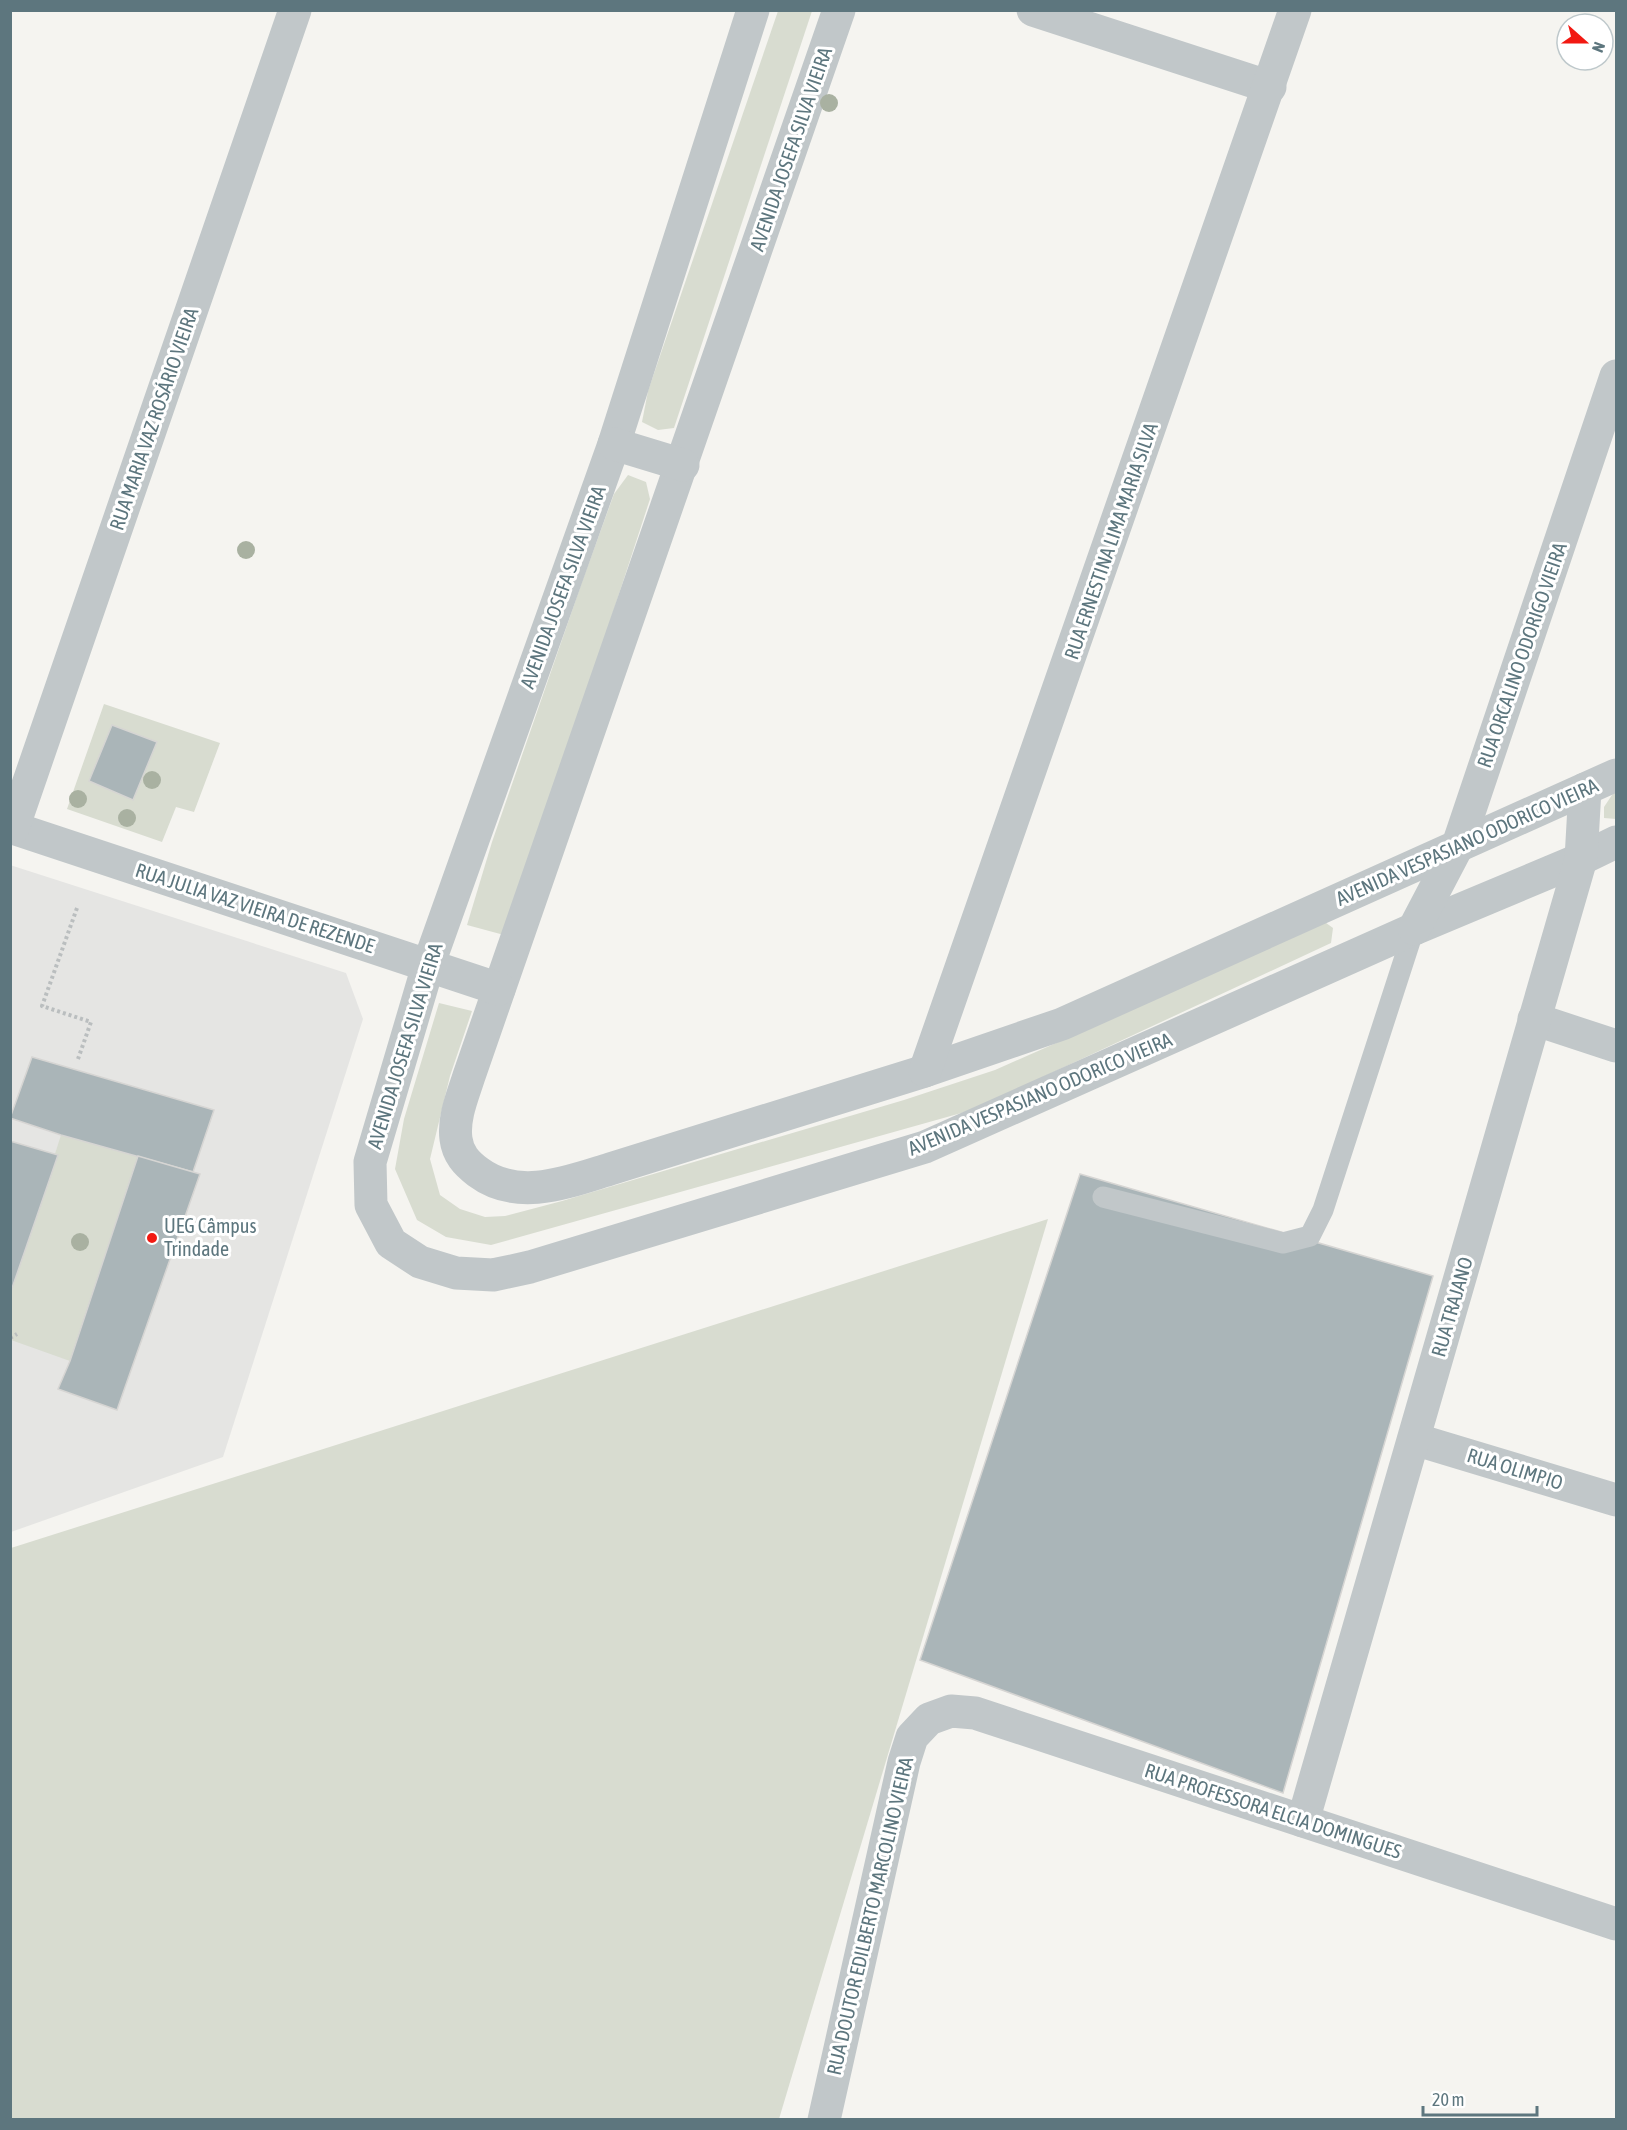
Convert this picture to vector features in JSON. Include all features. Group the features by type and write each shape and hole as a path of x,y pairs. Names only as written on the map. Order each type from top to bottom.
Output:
{"street":[{"name":"RUA MARIA VAZ ROSÁRIO VIEIRA","path":"12,828 295,10"},
{"name":"AVENIDA JOSEFA SILVA VIEIRA","path":"370,1162 428,966 614,444 753,10"},
{"name":"AVENIDA JOSEFA SILVA VIEIRA","path":"456,1139 458,1112 499,989 683,465 839,10"},
{"path":"1033,10 1270,87"},
{"name":"RUA ERNESTINA LIMA MARIA SILVA","path":"925,1071 1295,10"},
{"name":"RUA ORCALINO ODORIGO VIEIRA","path":"1414,929 1458,845 1617,376"},
{"path":"614,444 683,465"},
{"name":"AVENIDA VESPASIANO ODORICO VIEIRA","path":"456,1139 464,1162 483,1176 507,1187 531,1189 601,1172 925,1071 1062,1024 1617,775"},
{"name":"RUA TRAJANO","path":"1303,1821 1581,859 1585,789"},
{"name":"RUA JULIA VAZ VIEIRA DE REZENDE","path":"12,828 499,989"},
{"name":"AVENIDA VESPASIANO ODORICO VIEIRA","path":"370,1162 371,1205 391,1243 420,1262 456,1273 494,1275 530,1267 925,1146 1414,929 1617,842"},
{"path":"1534,1019 1617,1046"},
{"name":"RUA OLIMPIO","path":"1414,1439 1617,1500"},
{"name":"RUA PROFESSORA ELCIA DOMINGUES","path":"929,1719 951,1711 975,1713 1617,1924"},
{"name":"RUA DOUTOR EDILBERTO MARCOLINO VIEIRA","path":"824,2120 904,1762 912,1737 929,1719"}],"lane":[{"path":"1103,1197 1283,1243 1310,1236 1323,1210 1414,929"}],"path":[{"path":"77,908 42,1006 91,1022 78,1059"},
{"path":"10,1338 17,1334"}],"shaded area":[{"path":"778,11 812,11 674,428 658,430 642,422 648,391"},
{"path":"628,475 646,482 650,499 572,738 504,935 467,925 492,842 582,582 614,494"},
{"path":"104,704 220,743 194,812 176,807 162,842 67,809"},
{"path":"1616,789 1616,819 1604,818 1604,807"},
{"name":"UEG Câmpus Trindade","path":"10,865 346,973 363,1019 223,1457 11,1532"},
{"path":"1322,920 1333,928 1331,943 972,1110 491,1245 446,1237 417,1220 395,1169 404,1119 439,1003 472,1011 450,1076 430,1159 440,1195 460,1209 485,1217 505,1216 904,1100 995,1070 1124,1013"},
{"path":"61,1135 138,1156 70,1361 11,1340 11,1292"},
{"path":"1048,1219 779,2119 11,2119 11,1548"}],"building":[{"path":"112,725 157,742 133,800 89,781"},
{"path":"32,1057 214,1110 193,1172 61,1135 10,1118"},
{"path":"10,1141 58,1155 10,1294"},
{"path":"138,1156 200,1174 117,1410 58,1389 70,1361"},
{"path":"1080,1174 1433,1276 1283,1793 920,1660"}],"place":[{"name":"UEG Câmpus Trindade","path":"152,1238"}]}
